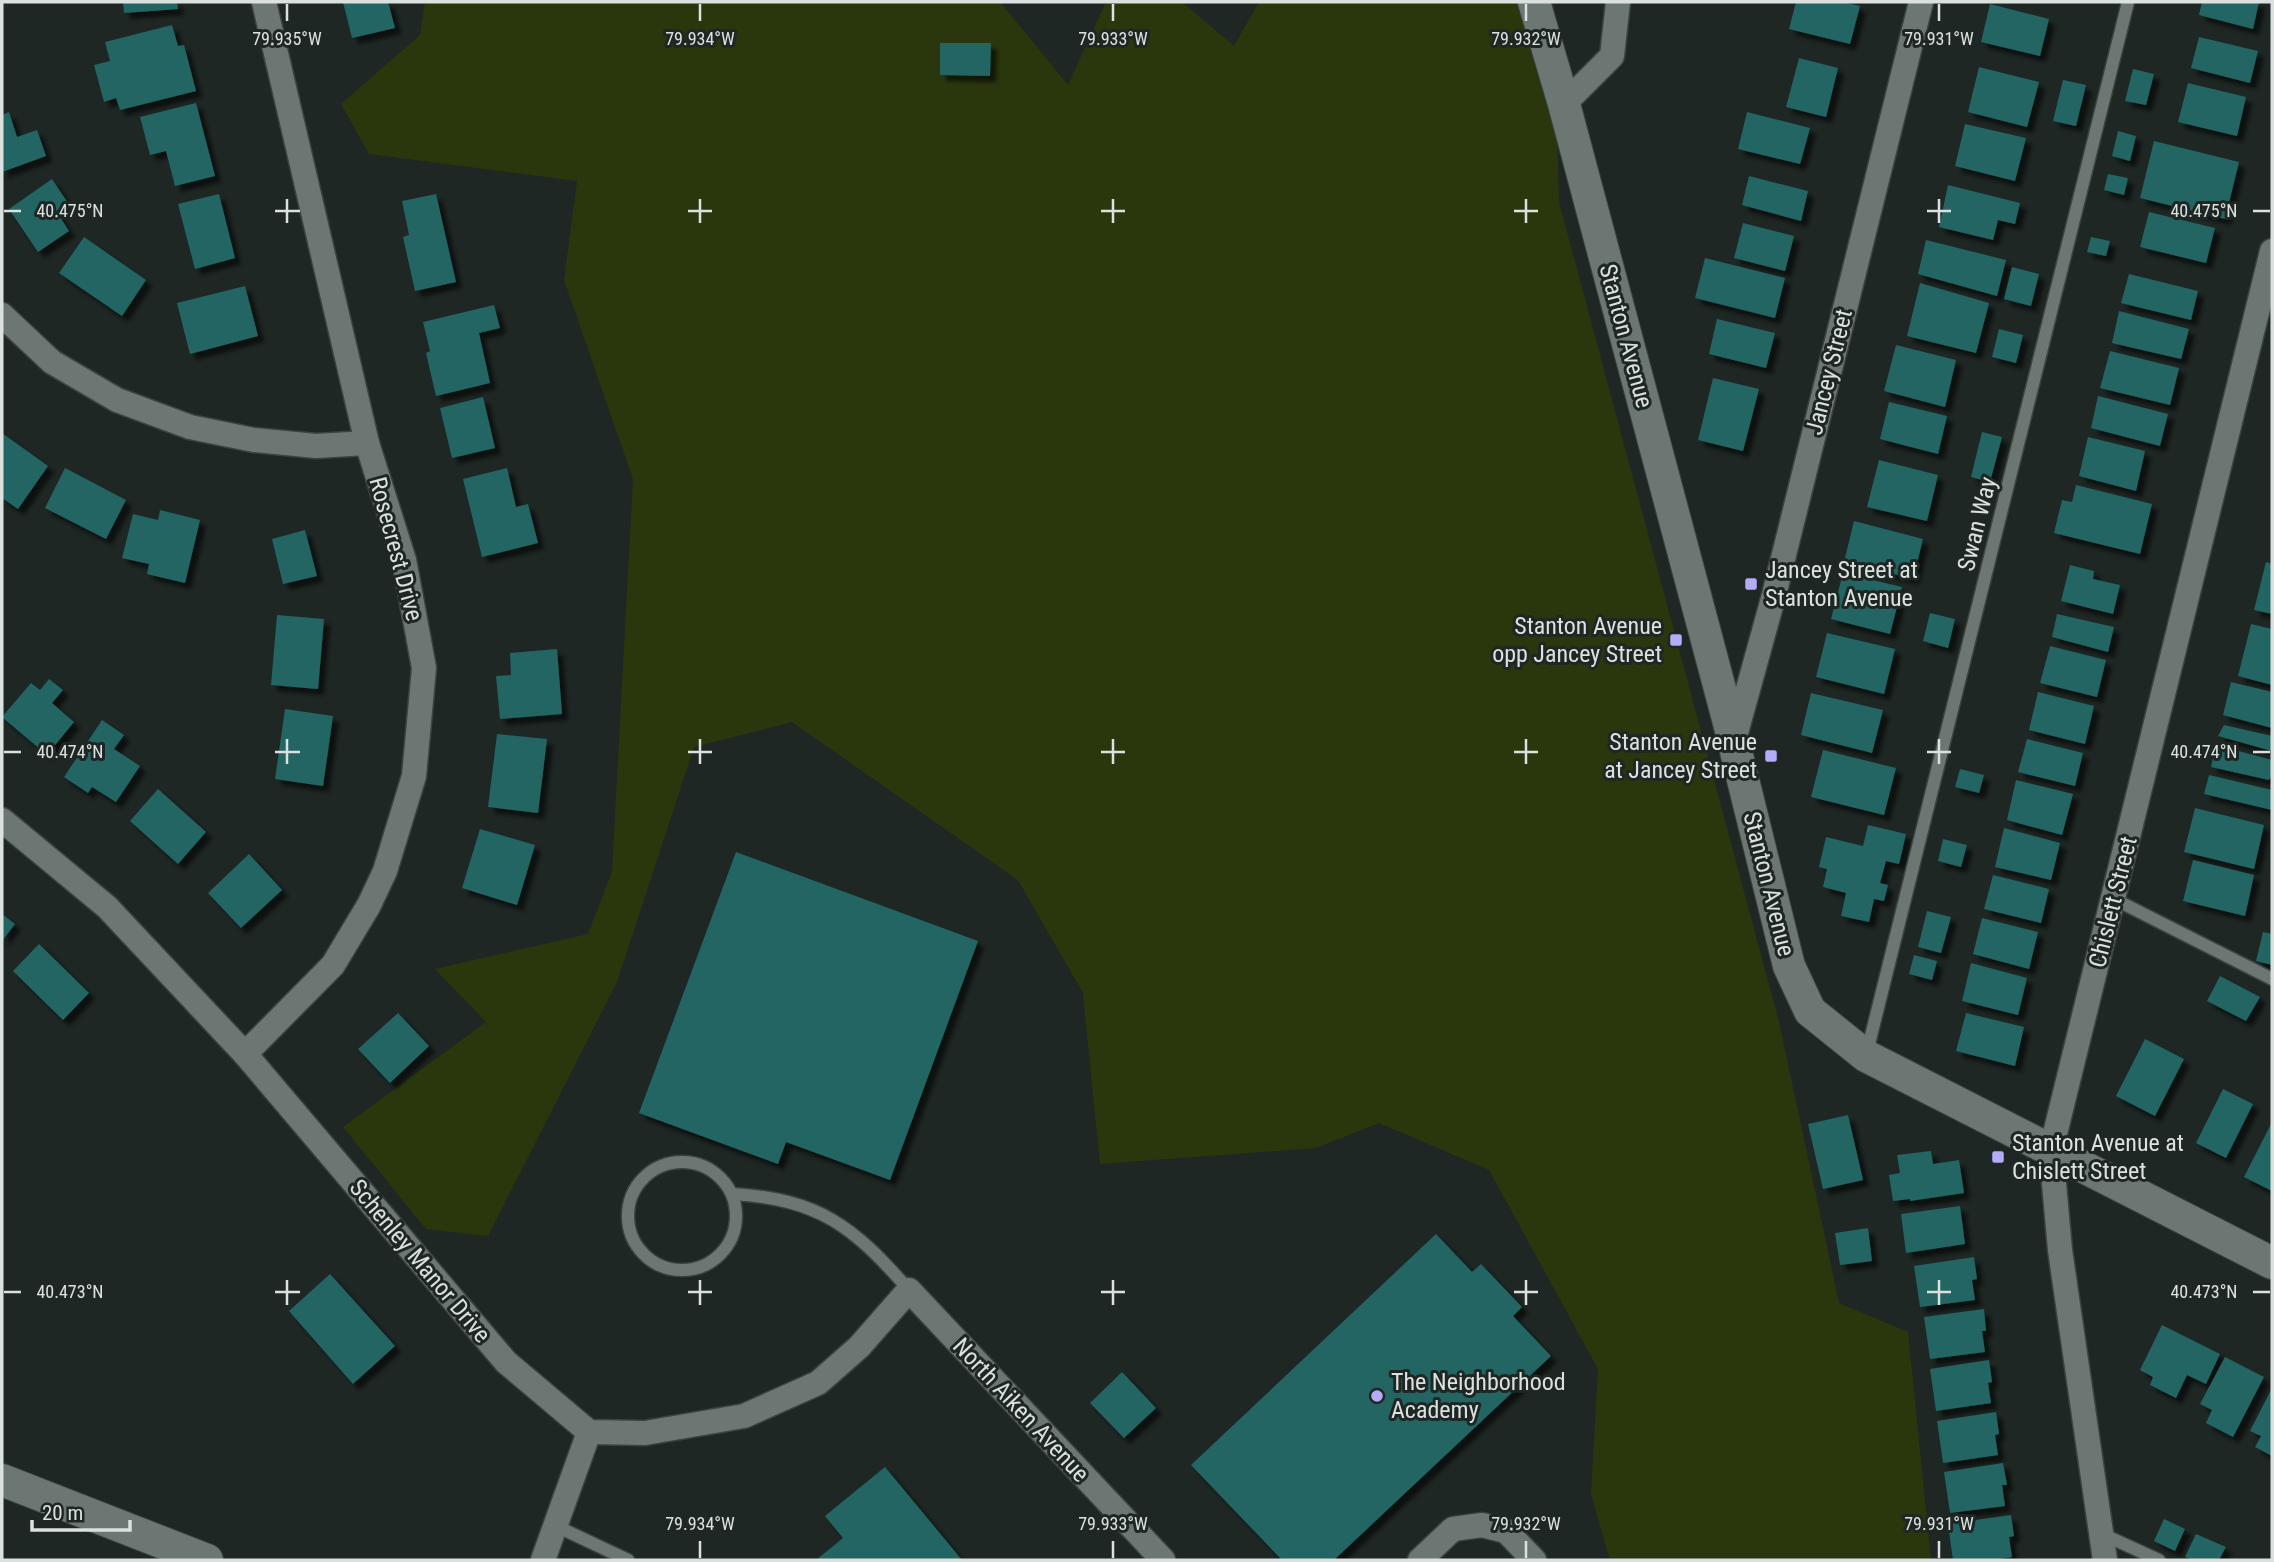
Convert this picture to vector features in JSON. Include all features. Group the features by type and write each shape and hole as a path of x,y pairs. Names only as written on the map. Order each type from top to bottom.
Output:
{"street":[{"name":"Rosecrest Drive","path":"245,1054 333,965 369,905 385,871 414,776 424,668 404,560 367,443 264,2"},
{"name":"Stanton Avenue","path":"1534,2 1564,104 1790,966 1810,1011 1866,1056 2272,1263"},
{"path":"1564,104 1612,56 1618,2"},
{"name":"Jancey Street","path":"1733,741 1774,595 1921,2"},
{"name":"Chislett Street","path":"2105,1560 2060,1250 2051,1150 2272,251"},
{"path":"2,315 52,362 117,400 190,427 254,440 316,446 367,443"},
{"name":"Schenley Manor Drive","path":"2,820 107,907 245,1054 506,1362 589,1432"},
{"path":"543,1560 589,1432 645,1433 744,1416 818,1382 859,1348 909,1290"},
{"name":"North Aiken Avenue","path":"909,1290 1163,1560"},
{"path":"2,1480 207,1560"},
{"path":"1420,1560 1453,1529 1482,1525 1506,1531 1534,1560"}],"lane":[{"name":"Swan Way","path":"1866,1056 2128,2"},
{"path":"2114,899 2272,979"},
{"path":"680,1162 707,1167 722,1178 732,1194 737,1211 729,1245 717,1258 702,1267 684,1271 667,1269 638,1250 630,1234 627,1216 630,1198 639,1181 653,1169 680,1162"},
{"path":"732,1194 769,1196 816,1210 848,1230 878,1254 909,1290"},
{"path":"556,1526 628,1560"},
{"path":"2102,1534 2159,1560"}],"green space":[{"path":"425,2 1000,2 1068,85 1106,2 1182,2 1234,46 1259,2 1554,2 1559,202 1779,1022 1839,1303 1908,1332 1931,1560 1610,1560 1591,1494 1598,1369 1489,1170 1379,1123 1316,1148 1100,1164 1083,993 1018,880 792,722 694,747 617,982 488,1236 426,1229 343,1127 486,1022 435,969 588,934 612,872 633,479 564,280 577,181 369,154 341,104 420,35"}],"building":[{"path":"123,2 177,2 178,9 124,13"},
{"path":"343,2 388,2 395,28 352,38"},
{"path":"1796,2 1843,2 1860,6 1850,44 1789,29"},
{"path":"2202,2 2259,2 2253,29 2199,15"},
{"path":"1990,4 2049,19 2040,56 1981,42"},
{"path":"172,25 178,46 184,45 196,91 120,110 116,98 104,102 94,65 110,61 105,42"},
{"path":"2199,37 2258,51 2250,83 2191,68"},
{"path":"940,43 991,43 990,76 940,75"},
{"path":"1799,58 1838,68 1826,117 1786,107"},
{"path":"1979,67 2039,82 2027,127 1968,112"},
{"path":"2133,69 2154,74 2146,105 2125,101"},
{"path":"2063,80 2086,85 2076,126 2053,121"},
{"path":"2188,83 2246,97 2237,136 2178,122"},
{"path":"196,103 215,176 175,186 166,151 150,155 140,117"},
{"path":"9,112 17,137 37,130 46,156 2,172 2,115"},
{"path":"1747,112 1810,128 1800,164 1738,149"},
{"path":"1965,124 2026,138 2015,181 1955,166"},
{"path":"2118,131 2136,136 2130,161 2112,156"},
{"path":"2154,141 2239,162 2225,219 2140,198"},
{"path":"2108,174 2128,178 2124,195 2104,190"},
{"path":"1749,176 1808,191 1801,221 1742,205"},
{"path":"52,179 68,203 56,211 69,231 38,252 9,209"},
{"path":"1948,185 2020,203 2015,224 1998,220 1993,240 1939,227"},
{"path":"219,194 235,258 195,269 178,204"},
{"path":"436,194 456,282 415,291 403,237 409,235 402,201"},
{"path":"2149,212 2215,228 2206,263 2140,247"},
{"path":"1743,223 1794,236 1785,271 1734,258"},
{"path":"84,237 146,280 122,316 59,273"},
{"path":"2091,237 2110,241 2106,256 2087,252"},
{"path":"1926,240 2006,260 1997,296 1918,274"},
{"path":"1705,258 1785,278 1775,318 1695,298"},
{"path":"2012,267 2039,274 2031,306 2004,299"},
{"path":"2129,274 2198,291 2191,320 2121,303"},
{"path":"1920,283 1989,303 1976,353 1907,336"},
{"path":"245,286 258,336 190,354 177,303"},
{"path":"494,305 500,328 479,333 490,383 436,396 426,353 430,351 423,322"},
{"path":"2119,311 2189,329 2181,359 2112,343"},
{"path":"1717,319 1775,333 1766,368 1709,354"},
{"path":"1999,329 2023,335 2016,363 1992,357"},
{"path":"1896,345 1956,360 1945,407 1884,391"},
{"path":"2110,351 2179,368 2170,405 2100,388"},
{"path":"1713,378 1759,389 1743,451 1698,440"},
{"path":"2098,396 2168,414 2160,446 2091,428"},
{"path":"483,397 495,448 452,458 440,408"},
{"path":"1889,402 1947,416 1938,454 1880,439"},
{"path":"1982,432 2002,437 1990,482 1971,477"},
{"path":"2,433 48,466 18,509 2,498"},
{"path":"2088,437 2145,451 2136,491 2079,476"},
{"path":"1879,460 1938,475 1927,521 1867,507"},
{"path":"65,468 126,500 106,539 45,508"},
{"path":"507,468 516,507 528,504 538,543 482,557 463,479"},
{"path":"2076,485 2152,504 2140,554 2054,533 2062,500 2072,502"},
{"path":"160,510 200,520 185,583 147,574 149,564 122,558 133,514 158,520"},
{"path":"1854,521 1923,539 1913,579 1844,562"},
{"path":"305,530 317,576 283,584 272,539"},
{"path":"2266,562 2272,564 2272,614 2254,610"},
{"path":"2070,565 2094,571 2093,579 2120,585 2113,614 2061,601"},
{"path":"1843,573 1902,587 1890,634 1831,619"},
{"path":"1930,613 1955,619 1948,648 1923,641"},
{"path":"2057,614 2114,627 2108,652 2052,637"},
{"path":"277,615 324,619 318,689 271,685"},
{"path":"2251,624 2272,629 2272,685 2238,676"},
{"path":"1827,633 1895,649 1884,694 1816,677"},
{"path":"2050,646 2106,660 2097,697 2040,683"},
{"path":"557,649 562,714 500,719 496,676 511,675 510,653"},
{"path":"49,679 63,690 52,703 74,722 47,755 2,717 31,683 40,690"},
{"path":"2231,682 2272,692 2272,728 2223,715"},
{"path":"2038,692 2094,706 2085,744 2029,730"},
{"path":"1811,693 1883,710 1872,753 1801,735"},
{"path":"285,709 333,716 323,786 275,779"},
{"path":"102,720 124,735 114,749 140,766 116,802 92,787 88,793 64,777"},
{"path":"2224,725 2272,736 2272,751 2218,736"},
{"path":"497,734 547,739 538,813 488,807"},
{"path":"2027,739 2083,753 2075,786 2018,772"},
{"path":"2216,745 2272,760 2272,775 2269,780 2211,767"},
{"path":"1823,750 1896,768 1884,815 1811,797"},
{"path":"1960,769 1984,775 1979,793 1955,787"},
{"path":"2209,775 2272,790 2272,810 2204,794"},
{"path":"2016,780 2073,794 2062,835 2007,820"},
{"path":"158,789 206,832 178,864 130,821"},
{"path":"2195,808 2264,825 2254,869 2184,852"},
{"path":"1868,825 1906,834 1899,864 1886,861 1880,883 1888,885 1884,901 1874,899 1869,922 1841,916 1846,893 1823,887 1827,869 1819,867 1826,837 1863,846"},
{"path":"2004,828 2060,843 2051,880 1995,867"},
{"path":"480,829 535,845 517,905 462,888"},
{"path":"1943,839 1967,845 1961,867 1938,861"},
{"path":"736,852 978,941 890,1180 786,1142 778,1164 639,1113"},
{"path":"249,854 282,890 241,928 208,893"},
{"path":"2193,860 2254,875 2245,916 2183,901"},
{"path":"1993,875 2049,889 2041,923 1984,909"},
{"path":"1927,911 1951,917 1941,953 1918,947"},
{"path":"2,914 15,924 2,941"},
{"path":"1982,918 2038,932 2029,969 1973,954"},
{"path":"2263,932 2272,934 2272,965 2256,961"},
{"path":"39,944 89,993 63,1020 13,971"},
{"path":"1914,955 1937,961 1932,980 1909,974"},
{"path":"1971,963 2027,978 2018,1015 1962,1001"},
{"path":"2220,976 2260,997 2246,1021 2207,1001"},
{"path":"398,1013 429,1046 390,1083 358,1049"},
{"path":"1966,1013 2024,1027 2015,1066 1956,1051"},
{"path":"2145,1039 2184,1059 2155,1116 2116,1096"},
{"path":"2223,1089 2253,1104 2226,1158 2196,1143"},
{"path":"1848,1115 1863,1180 1823,1189 1808,1124"},
{"path":"2272,1122 2272,1191 2244,1177"},
{"path":"1931,1151 1933,1164 1959,1160 1964,1193 1893,1201 1889,1175 1900,1173 1897,1155"},
{"path":"1960,1206 1965,1244 1906,1253 1901,1214"},
{"path":"1868,1228 1872,1261 1840,1265 1835,1233"},
{"path":"1436,1234 1472,1272 1481,1264 1522,1307 1513,1316 1551,1356 1334,1560 1282,1560 1191,1465"},
{"path":"1974,1257 1977,1279 1972,1280 1975,1300 1920,1307 1914,1266"},
{"path":"330,1274 395,1346 353,1384 289,1311"},
{"path":"1984,1309 1986,1331 1982,1331 1985,1352 1930,1359 1924,1317"},
{"path":"2162,1325 2220,1354 2206,1384 2187,1375 2176,1398 2150,1385 2153,1377 2140,1370"},
{"path":"2225,1357 2264,1377 2233,1437 2206,1423 2212,1410 2200,1404"},
{"path":"1989,1360 1991,1403 1936,1411 1930,1369"},
{"path":"1122,1372 1156,1408 1124,1438 1090,1403"},
{"path":"2272,1388 2272,1456 2255,1447 2261,1436 2250,1431"},
{"path":"1996,1412 1998,1455 1943,1463 1937,1421"},
{"path":"2003,1463 2007,1485 2002,1485 2005,1506 1950,1513 1944,1472"},
{"path":"885,1467 962,1560 816,1560 843,1538 825,1516"},
{"path":"2011,1515 2014,1536 2009,1537 2012,1557 1953,1560 1948,1524"},
{"path":"2164,1519 2185,1529 2175,1551 2154,1541"},
{"path":"2196,1534 2226,1547 2219,1560 2192,1560 2185,1557"}],"place":[{"name":"Jancey Street at Stanton Avenue","path":"1751,584"},
{"name":"Stanton Avenue opp Jancey Street","path":"1676,640"},
{"name":"Stanton Avenue at Jancey Street","path":"1771,756"},
{"name":"Stanton Avenue at Chislett Street","path":"1998,1157"},
{"name":"The Neighborhood Academy","path":"1377,1396"}]}
